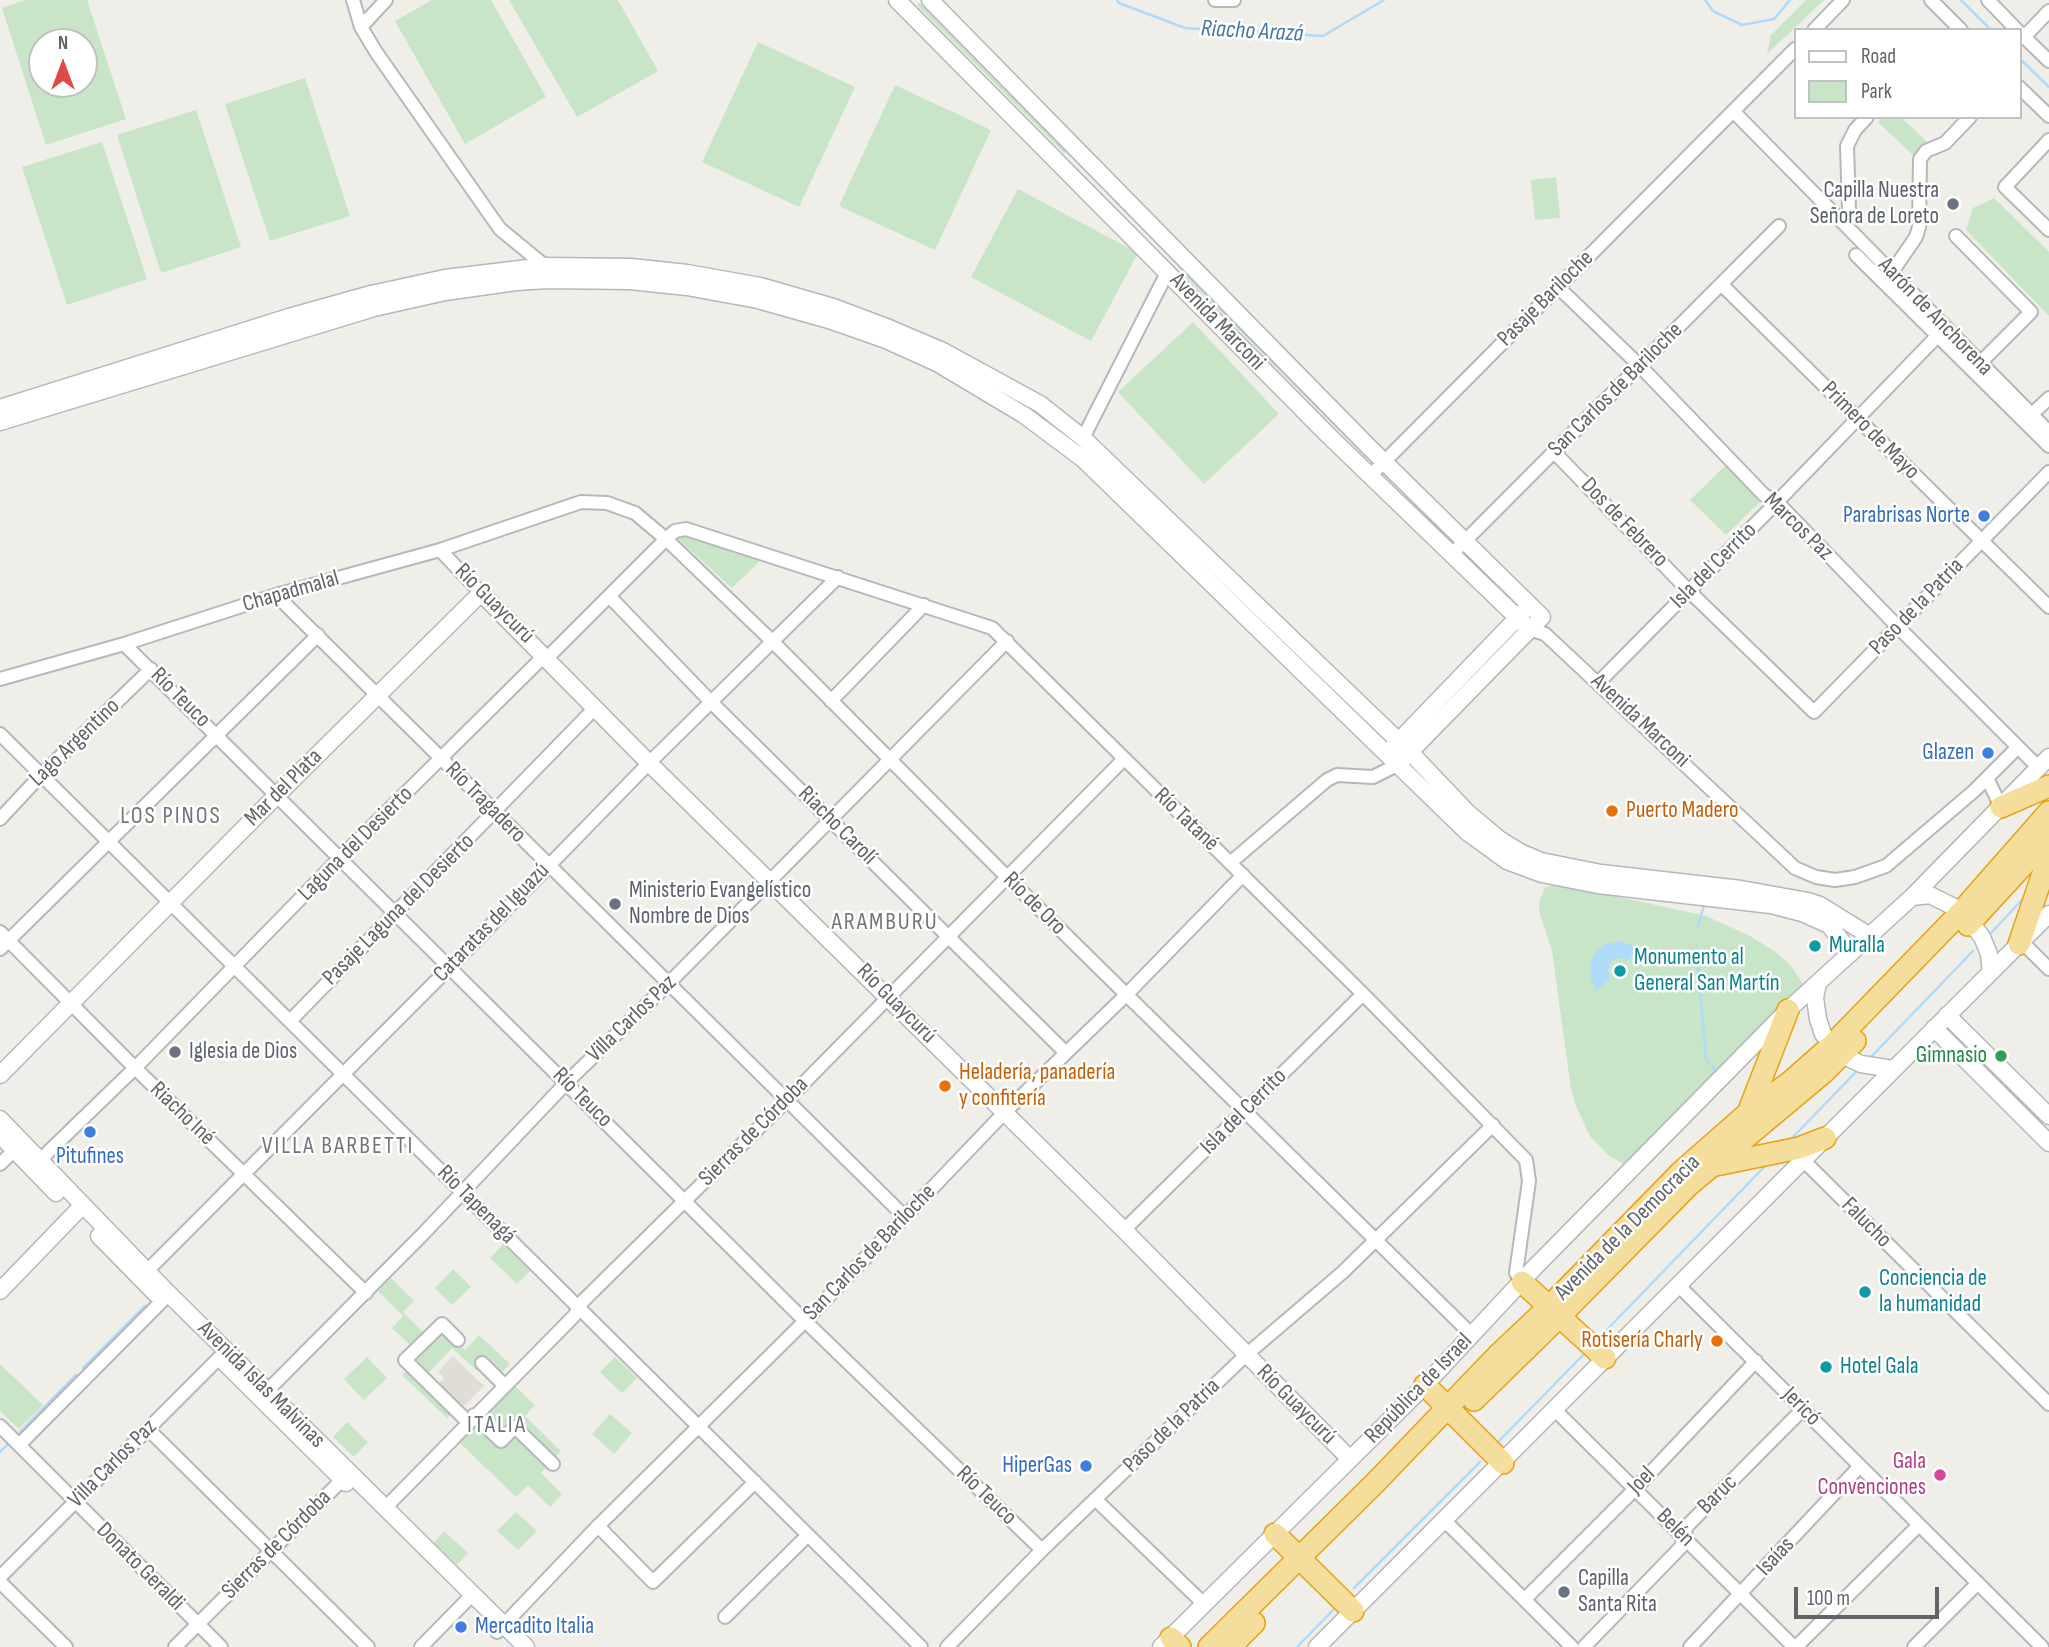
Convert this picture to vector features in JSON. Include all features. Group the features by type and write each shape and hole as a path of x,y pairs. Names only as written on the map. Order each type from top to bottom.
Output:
{"highway":[{"path":"2001,807 2046,770"},
{"name":"Avenida de la Democracia","path":"1967,916 2049,812"},
{"name":"Avenida de la Democracia","path":"1209,1647 1303,1563 1451,1413 1498,1354 1555,1311 1837,1050 2049,836"},
{"path":"2020,943 2049,856"},
{"path":"1748,1113 1788,1010"},
{"name":"Avenida de la Democracia","path":"1555,1311 1681,1172 1748,1113 1837,1050"},
{"path":"1711,1166 1787,1154 1825,1138"},
{"path":"1522,1282 1605,1358"},
{"path":"1425,1385 1503,1463"},
{"path":"1275,1534 1353,1611"},
{"name":"Avenida de la Democracia","path":"1230,1647 1303,1563"}],"street":[{"path":"353,0 361,27 376,52 500,229 545,266"},
{"path":"361,27 386,0"},
{"name":"Avenida Marconi","path":"930,0 1465,541 1533,621"},
{"path":"1215,0 1234,0"},
{"path":"1816,28 1843,0"},
{"path":"1931,0 1956,28"},
{"path":"1988,0 2015,28"},
{"name":"Avenida Marconi","path":"901,2 1330,437 1452,554 1533,621 1600,682 1794,868 1816,877 1835,880 1855,877 1886,866 1987,778"},
{"path":"2021,32 2049,11"},
{"path":"2021,34 2049,61"},
{"name":"Pasaje Bariloche","path":"1371,475 1794,50"},
{"path":"2021,89 2049,116"},
{"name":"Aarón de Anchorena","path":"1733,111 1892,272 1941,332 1980,363 2049,432"},
{"path":"1843,223 1849,210 1847,146 1855,130 1865,119"},
{"path":"1892,272 1916,237 1920,159 1926,150 1945,143 1968,119"},
{"path":"2049,140 2005,187 2049,230"},
{"name":"San Carlos de Bariloche","path":"1452,554 1779,226"},
{"path":"1956,236 2031,312 1980,363"},
{"path":"1856,255 1941,332 2049,446"},
{"path":"1083,438 1168,271 1182,257"},
{"path":"0,408 289,317 371,294 444,278 545,266 631,267 687,273 760,286 832,307 922,342 985,373 1040,404 1083,438 1393,748 1468,832 1507,861 1522,868 1598,885 1771,905 1802,913 1829,925 1851,953"},
{"path":"0,422 374,308 445,292 548,280 630,281 687,287 758,300 886,340 937,363 1024,415 1083,459 1393,748 1499,839 1520,852 1541,861 1592,872 1808,901 1820,905 1870,936"},
{"name":"Primero de Mayo","path":"1721,285 2049,607"},
{"name":"Marcos Paz","path":"1558,287 1640,366 1764,495 1777,502 2018,747 2046,770"},
{"name":"Isla del Cerrito","path":"1600,682 1941,332"},
{"path":"2031,415 2049,398"},
{"name":"Dos de Febrero","path":"1554,452 1689,590 1814,712"},
{"name":"Paso de la Patria","path":"1814,712 2049,472"},
{"name":"Río de Oro","path":"581,502 607,503 635,513 670,535 1008,878 1471,1335"},
{"name":"Chapadmalal","path":"0,679 124,644 276,595 440,550 581,502"},
{"name":"Río Tatané","path":"670,535 686,530 838,577 992,628 1007,641 1363,994 1526,1160 1529,1181 1516,1273 1522,1282"},
{"name":"Laguna del Desierto","path":"40,1160 135,1068 538,662 552,653 670,535"},
{"name":"Río Guaycurú","path":"440,550 649,763 890,997 1350,1459"},
{"name":"Cataratas del Iguazú","path":"148,1270 649,763 838,577"},
{"name":"Mar del Plata","path":"0,1074 481,593"},
{"name":"Río Tragadero","path":"276,595 904,1216"},
{"name":"Riacho Carolí","path":"610,597 710,702 1066,1053"},
{"path":"831,701 924,605"},
{"path":"1230,863 1327,780 1337,775 1373,776 1393,748 1533,621"},
{"path":"3,941 108,843 318,635"},
{"name":"Villa Carlos Paz","path":"264,1394 366,1293 567,1082 669,983 1007,641"},
{"name":"Río Teuco","path":"124,644 805,1321 1042,1550"},
{"name":"Lago Argentino","path":"0,819 41,775 151,669"},
{"name":"Pasaje Laguna del Desierto","path":"290,1021 595,708"},
{"name":"Río Tapenagá","path":"0,734 921,1647"},
{"path":"2001,807 1987,778 2018,747"},
{"name":"Sierras de Córdoba","path":"386,1507 579,1307 1124,759"},
{"name":"Avenida de la Democracia","path":"1555,1247 1788,1010 1912,897 2001,807"},
{"name":"San Carlos de Bariloche","path":"500,1628 598,1526 805,1321 1005,1112 1126,995 1243,875"},
{"path":"1912,897 1930,895 1967,916 1982,937 1989,954 1991,972"},
{"path":"1825,1138 2049,914"},
{"name":"Riacho Iné","path":"3,941 71,1004 366,1293"},
{"path":"2020,943 2049,969"},
{"path":"1818,983 1815,998 1823,1034 1837,1050 1861,1064 1893,1069"},
{"name":"Isla del Cerrito","path":"1124,1230 1363,994"},
{"path":"1947,1015 2049,1116"},
{"path":"1934,1028 2049,1143"},
{"name":"Avenida Islas Malvinas","path":"0,1119 18,1146 166,1297 470,1597"},
{"name":"Paso de la Patria","path":"947,1647 1095,1499 1246,1355 1343,1272 1493,1125"},
{"name":"Avenida Islas Malvinas","path":"0,1136 40,1160 80,1209 148,1270 166,1297"},
{"path":"0,1164 18,1146"},
{"path":"1317,1647 1678,1286 1787,1154"},
{"name":"Falucho","path":"1787,1154 2049,1404"},
{"path":"0,1291 80,1209"},
{"name":"República de Israel","path":"1171,1644 1204,1604 1425,1385 1555,1247"},
{"name":"Jericó","path":"1678,1286 2042,1647"},
{"path":"19,1444 166,1297"},
{"path":"458,1340 442,1324 405,1360 501,1441 515,1427 553,1464"},
{"name":"Villa Carlos Paz","path":"0,1580 223,1354"},
{"name":"Joel","path":"1524,1599 1635,1489 1756,1361"},
{"path":"482,1363 504,1385"},
{"name":"Baruc","path":"1584,1647 1681,1547 1687,1526 1803,1409"},
{"name":"Belén","path":"1555,1410 1795,1647"},
{"name":"Donato Geraldi","path":"0,1426 221,1647"},
{"path":"148,1429 368,1647"},
{"name":"Isaías","path":"1690,1647 1860,1466"},
{"name":"Sierras de Córdoba","path":"175,1647 346,1476"},
{"name":"Avenida Islas Malvinas","path":"346,1476 386,1507 500,1628 526,1647"},
{"path":"598,1526 653,1582 755,1482"},
{"path":"1095,1499 1204,1604"},
{"path":"1445,1521 1572,1647"},
{"path":"1795,1647 1919,1525"},
{"path":"725,1617 808,1535"},
{"path":"0,1580 66,1647"},
{"path":"1914,1647 1978,1583"},
{"path":"421,1647 470,1597"},
{"name":"Avenida Islas Malvinas","path":"500,1628 511,1647"}],"shaded area":[{"path":"453,1356 484,1386 461,1409 437,1386 444,1378 438,1372"}],"green space":[{"path":"25,0 87,0 96,28 28,28 28,89 2,8"},
{"path":"432,0 491,0 546,97 465,144 395,21"},
{"path":"509,0 618,0 658,71 577,117"},
{"path":"1806,0 1824,0 1767,54 1771,35"},
{"path":"919,3 1066,151 1064,153 917,5"},
{"path":"98,34 126,119 46,145 31,98 98,98"},
{"path":"758,42 855,87 799,207 702,162"},
{"path":"305,78 350,216 270,241 225,104"},
{"path":"895,85 991,130 935,250 839,206"},
{"path":"196,110 241,247 161,273 117,135"},
{"path":"1880,119 1903,119 1927,142 1914,156 1878,122"},
{"path":"102,142 147,279 67,305 22,167"},
{"path":"1556,177 1560,218 1535,220 1531,180"},
{"path":"1018,189 1138,253 1091,341 971,277"},
{"path":"1994,198 2049,252 2049,316 1966,230 1973,208"},
{"path":"1187,274 1369,457 1367,459 1185,276"},
{"path":"1193,322 1279,414 1204,484 1118,392"},
{"path":"1726,465 1762,500 1726,535 1690,500"},
{"path":"685,535 761,560 732,588 677,538"},
{"path":"1560,884 1706,916 1750,936 1776,952 1792,967 1804,986 1626,1165 1609,1156 1590,1136 1571,1089 1552,951 1539,911 1545,887"},
{"path":"504,1243 531,1270 517,1284 490,1258"},
{"path":"453,1269 471,1287 452,1305 435,1288"},
{"path":"391,1278 414,1301 403,1312 425,1334 412,1347 392,1328 403,1316 378,1291"},
{"path":"445,1331 465,1350 479,1335 510,1364 501,1373 488,1360 477,1371 452,1348 421,1381 453,1412 447,1418 402,1375"},
{"path":"367,1357 387,1378 364,1400 344,1379"},
{"path":"615,1357 637,1378 622,1393 600,1372"},
{"path":"0,1364 43,1405 19,1429 0,1411"},
{"path":"512,1383 535,1405 525,1416 561,1451 541,1473 562,1494 550,1507 528,1485 516,1497 457,1440"},
{"path":"610,1414 632,1433 614,1454 592,1434"},
{"path":"347,1422 368,1442 354,1457 333,1437"},
{"path":"516,1512 537,1531 518,1550 497,1531"},
{"path":"444,1531 468,1553 457,1565 434,1543"}],"water":[{"path":"1620,941 1639,949 1628,960 1614,959 1609,965 1610,978 1597,990 1591,979 1590,965 1594,954 1606,944"}],"waterway":[{"name":"Riacho Arazá","path":"1117,0 1185,28 1323,36 1384,0"},
{"name":"Riacho Arazá","path":"1705,0 1713,11 1742,25 1774,19 1790,0"},
{"path":"1961,0 1989,28"},
{"path":"2021,60 2049,87"},
{"path":"1989,935 2023,899"},
{"path":"1698,927 1704,905"},
{"path":"1696,946 1706,1058 1709,1063"},
{"path":"1869,1059 1973,951"},
{"path":"1712,1066 1717,1074"},
{"path":"1791,1139 1859,1069"},
{"path":"1597,1340 1767,1164"},
{"path":"83,1368 145,1306"},
{"path":"1498,1442 1586,1352"},
{"path":"20,1432 76,1375"},
{"path":"0,1452 9,1443"},
{"path":"1354,1588 1480,1462"},
{"path":"1297,1647 1334,1609"}],"place":[{"name":"Capilla Nuestra Señora de Loreto","path":"1953,204"},
{"name":"Parabrisas Norte","path":"1984,516"},
{"name":"Glazen","path":"1988,753"},
{"name":"Puerto Madero","path":"1612,811"},
{"name":"Ministerio Evangelístico Nombre de Dios","path":"615,904"},
{"name":"Muralla","path":"1815,946"},
{"name":"Monumento al General San Martín","path":"1620,971"},
{"name":"Iglesia de Dios","path":"175,1052"},
{"name":"Gimnasio","path":"2001,1056"},
{"name":"Heladería, panadería y confitería","path":"945,1086"},
{"name":"Pitufines","path":"90,1132"},
{"name":"Conciencia de la humanidad","path":"1865,1292"},
{"name":"Rotisería Charly","path":"1717,1341"},
{"name":"Hotel Gala","path":"1826,1367"},
{"name":"HiperGas","path":"1086,1466"},
{"name":"Gala Convenciones","path":"1940,1475"},
{"name":"Capilla Santa Rita","path":"1564,1592"},
{"name":"Mercadito Italia","path":"461,1627"}],"district":[{"name":"LOS PINOS","path":"171,817"},
{"name":"ARAMBURU","path":"885,923"},
{"name":"VILLA BARBETTI","path":"338,1147"},
{"name":"ITALIA","path":"497,1426"}]}
